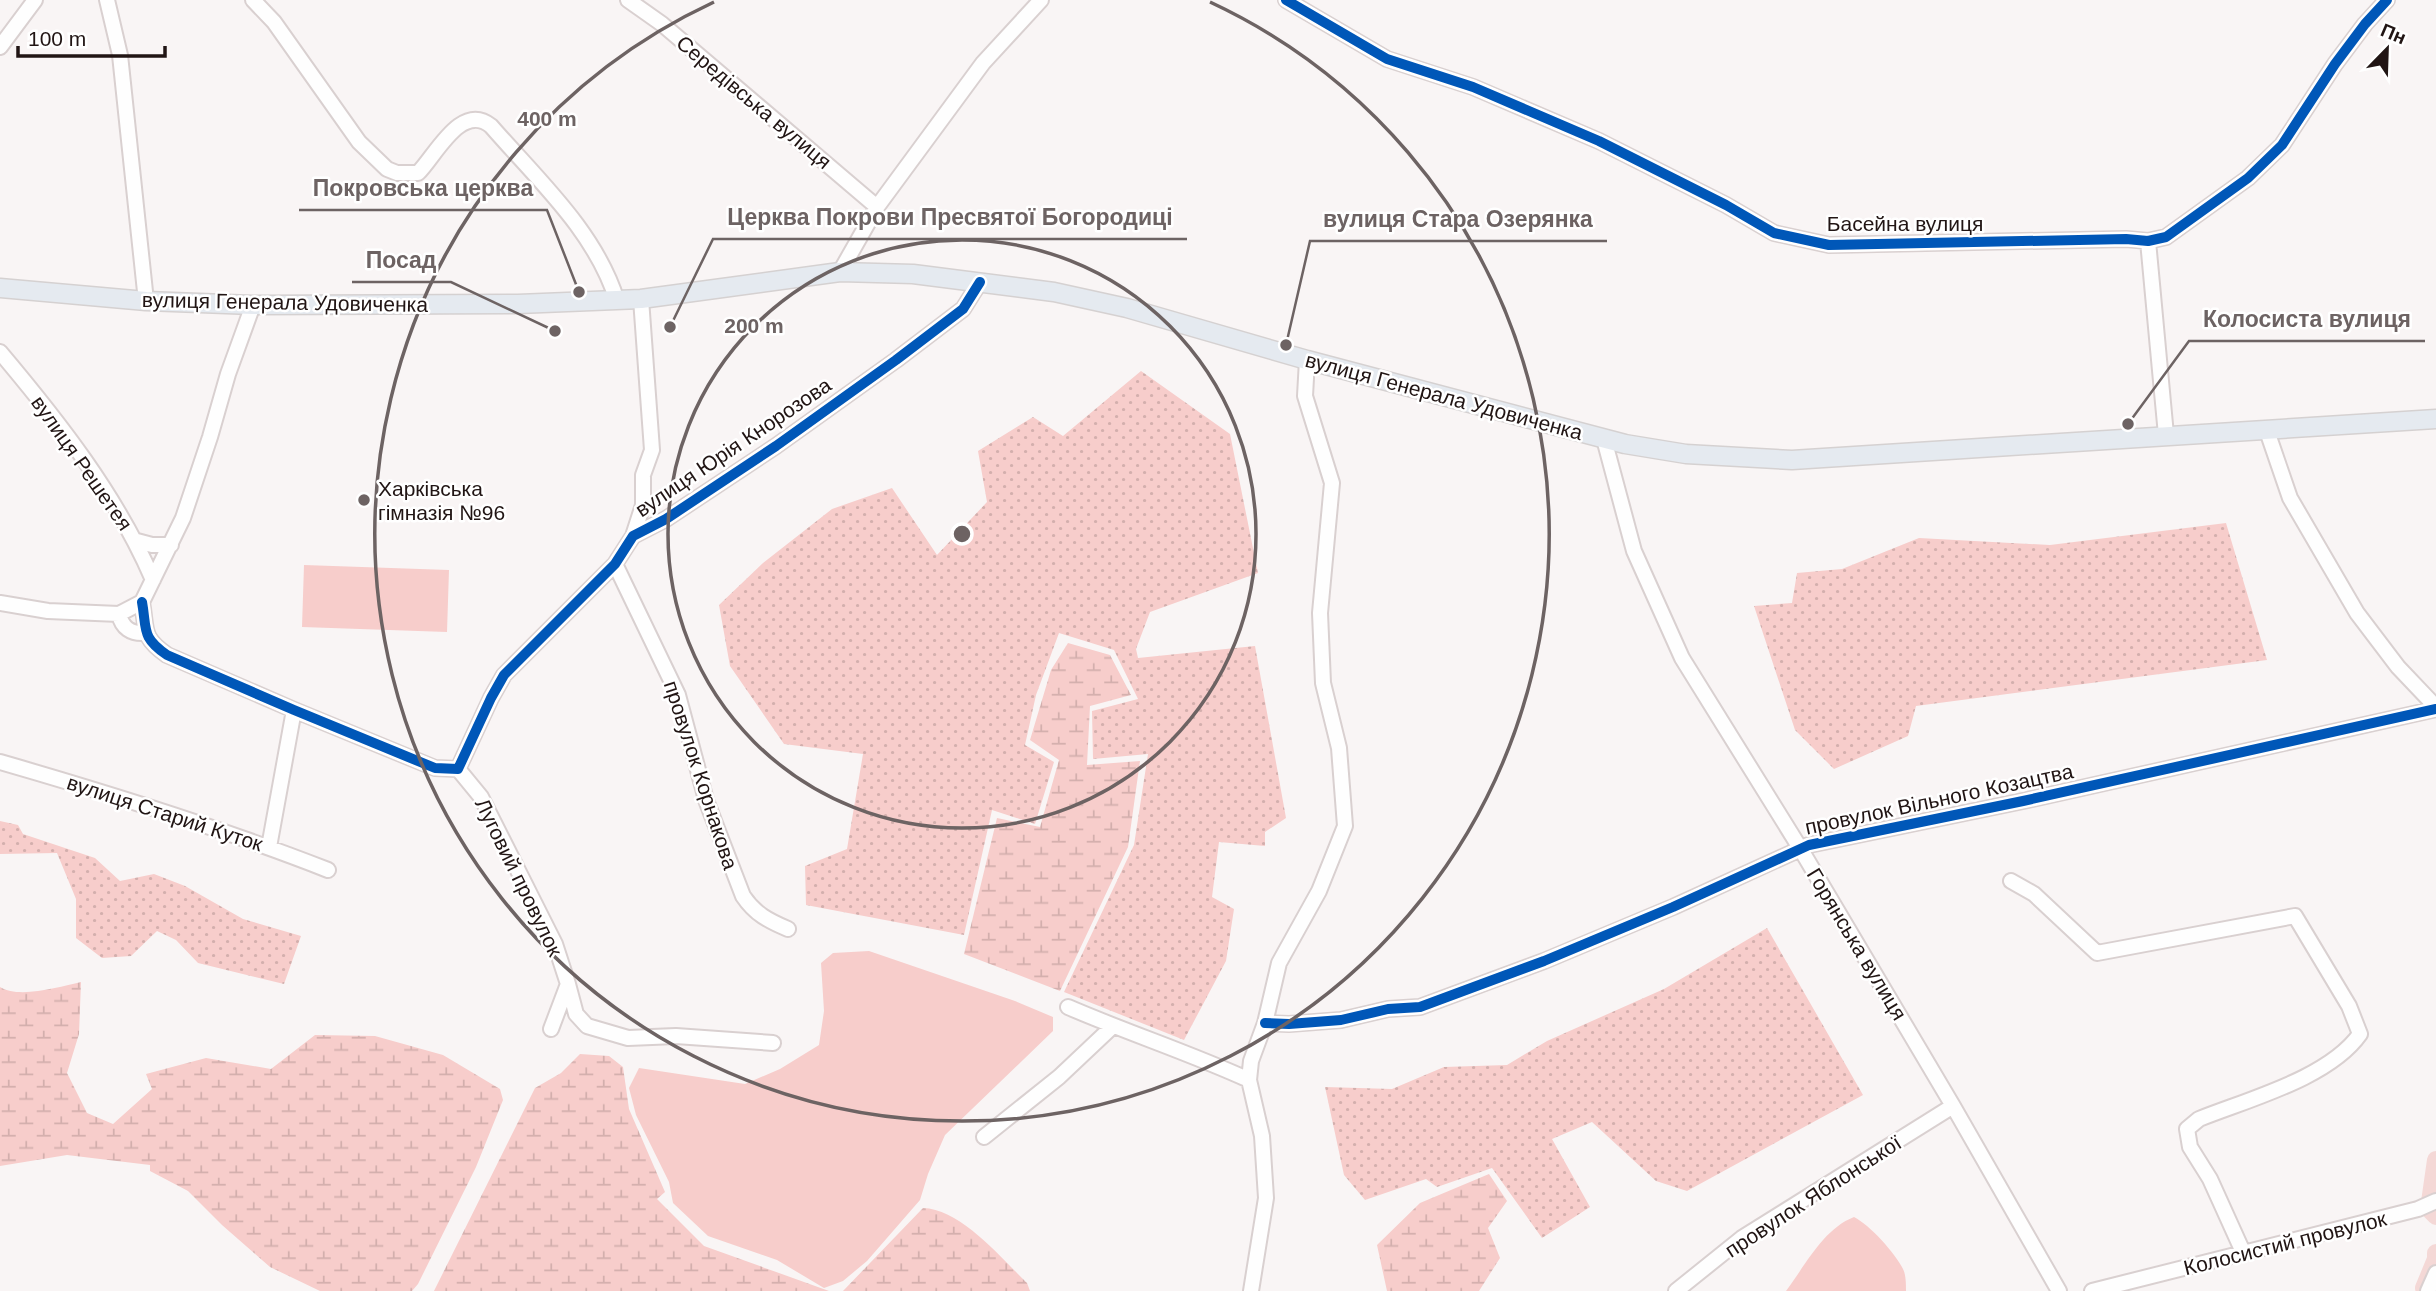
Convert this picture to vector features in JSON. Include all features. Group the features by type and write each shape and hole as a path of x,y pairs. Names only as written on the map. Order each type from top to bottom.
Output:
{"main road":[{"name":"вулиця Генерала Удовиченка","path":"0,288 146,301 253,305 436,305 617,301 840,272 913,274 1054,292 1127,308 1307,360 1604,439 1686,454 1792,460 2436,419"}],"street":[{"path":"0,47 35,0"},
{"path":"107,0 120,55 146,301"},
{"path":"253,0 274,22 359,142 387,169 397,173 418,173 452,132 466,121 479,119 491,126 575,222 610,276 617,301"},
{"name":"Середівська вулиця","path":"628,0 662,24 877,207"},
{"path":"840,272 877,207 983,63 1041,0"},
{"name":"Басейна вулиця","path":"1286,0 1387,59 1473,87 1599,141 1726,205 1774,233 1829,245 2126,239 2148,241 2166,237 2248,178 2273,153 2309,107 2335,64 2387,0"},
{"path":"2371,17 2372,0"},
{"path":"2148,241 2166,435"},
{"name":"вулиця Юрія Кнорозова","path":"458,769 504,675 615,564 633,536 666,519 776,446 896,360 963,309 980,282"},
{"path":"633,536 643,505 643,475 652,450 642,299"},
{"path":"253,305 228,374 211,437 171,545 142,602 145,633 155,646 167,655 435,768 458,769"},
{"name":"вулиця Решетея","path":"0,352 56,419 136,541 153,580"},
{"path":"1251,1291 1266,1198 1262,1136 1249,1080 1251,1061 1265,1023 1279,962 1318,891 1345,826 1339,748 1323,683 1321,625 1332,482 1305,396 1307,360"},
{"path":"2267,431 2290,498 2357,613 2398,667 2436,708"},
{"name":"Горянська вулиця","path":"1604,439 1634,551 1682,658 1954,1105 2059,1291"},
{"path":"136,541 152,545 171,545"},
{"name":"провулок Корнакова","path":"615,564 678,695 706,800 743,896 751,908 764,918 788,929"},
{"path":"0,603 48,611 119,614 142,602"},
{"path":"119,614 125,627 131,632 145,633"},
{"name":"провулок Вільного Козацтва","path":"1265,1023 1341,1020 1388,1009 1420,1007 1544,961 1673,907 1809,845 2023,801 2436,708"},
{"path":"269,847 294,710"},
{"name":"вулиця Старий Куток","path":"0,762 78,783 269,847 328,870"},
{"name":"Луговий провулок","path":"458,769 487,808 555,944 576,1014 587,1026 628,1038 676,1037 773,1043"},
{"path":"2011,881 2034,894 2097,953 2295,916 2349,1006 2360,1034 2350,1048 2313,1074 2200,1119 2188,1129 2190,1147 2210,1179 2243,1252"},
{"path":"551,1030 568,984"},
{"path":"1068,1007 1112,1027 1213,1063 1249,1080"},
{"path":"984,1136 1059,1077 1112,1027"},
{"name":"провулок Яблонської","path":"1676,1291 1691,1286 1742,1238 1954,1105"},
{"name":"Колосистий провулок","path":"2092,1291 2418,1209 2436,1201"},
{"path":"2428,1291 2436,1273"}],"green space":[{"path":"1141,371 1230,434 1258,573 1150,612 1136,649 1138,658 1255,646 1286,818 1265,832 1265,846 1219,842 1212,897 1234,909 1226,961 1184,1040 1064,992 1134,845 1148,754 1093,759 1092,711 1138,699 1114,650 1059,633 1036,695 1025,745 1054,762 1035,824 992,810 964,935 806,905 805,866 847,849 863,754 784,744 730,666 719,605 763,563 832,509 892,488 937,555 987,502 978,451 1033,417 1063,436"},
{"path":"2226,523 2267,660 1916,706 1908,736 1834,769 1795,730 1754,606 1792,603 1797,573 1842,569 1919,538 2050,545"},
{"path":"304,565 449,570 447,632 302,627"},
{"path":"1068,643 1110,655 1131,695 1090,706 1087,765 1140,761 1128,847 1060,991 964,954 997,818 1040,827 1059,760 1030,740 1051,670"},
{"path":"0,821 18,825 23,834 95,858 120,881 154,874 185,886 243,919 301,936 284,984 198,963 176,940 157,931 131,956 102,958 76,938 76,899 57,853 0,854"},
{"path":"1767,928 1863,1095 1687,1191 1656,1181 1592,1122 1552,1139 1590,1207 1542,1238 1492,1168 1437,1187 1426,1179 1365,1200 1344,1175 1325,1087 1392,1089 1444,1067 1507,1065 1547,1041 1664,989"},
{"path":"869,951 1015,1001 1053,1017 1053,1031 945,1135 920,1200 867,1261 843,1281 824,1288 777,1260 708,1236 673,1203 669,1182 636,1115 629,1088 639,1068 745,1084 780,1069 819,1045 824,1011 821,963 833,953"},
{"path":"81,982 79,1034 67,1073 87,1113 113,1124 152,1089 146,1074 206,1058 271,1069 315,1035 375,1036 443,1055 500,1089 503,1100 476,1167 418,1284 412,1291 320,1291 270,1267 188,1191 150,1171 150,1165 67,1155 0,1166 0,987 28,992"},
{"path":"580,1054 609,1056 623,1067 629,1109 665,1192 657,1199 704,1246 829,1291 434,1291 535,1088 561,1073"},
{"path":"1489,1174 1507,1201 1488,1228 1500,1258 1479,1291 1387,1291 1377,1245 1420,1203"},
{"path":"923,1208 937,1210 952,1217 979,1236 1027,1283 1030,1291 843,1291"},
{"path":"1854,1217 1874,1233 1899,1262 1904,1271 1906,1291 1786,1291 1824,1239"}],"waterway":[{"path":"2436,1160 2429,1209 2436,1216"},
{"path":"2424,1288 2436,1253"}],"cycle path":[{"path":"1286,0 1387,59 1473,87 1599,141 1726,205 1774,233 1829,245 2126,239 2148,241 2166,237 2248,178 2282,145 2335,64 2387,0"},
{"path":"142,602 149,638 167,655 435,768 458,769 504,675 615,564 633,536 666,519 776,446 896,360 963,309 980,282"},
{"path":"1265,1023 1341,1020 1388,1009 1420,1007 1544,961 1673,907 1809,845 2023,801 2436,709"}],"place":[{"name":"Покровська церква","path":"579,292"},
{"name":"Церква Покрови Пресвятої Богородиці","path":"670,327"},
{"name":"Посад","path":"555,331"},
{"name":"вулиця Стара Озерянка","path":"1286,345"},
{"name":"Колосиста вулиця","path":"2128,424"},
{"name":"Харківська гімназія №96","path":"364,500"}]}
